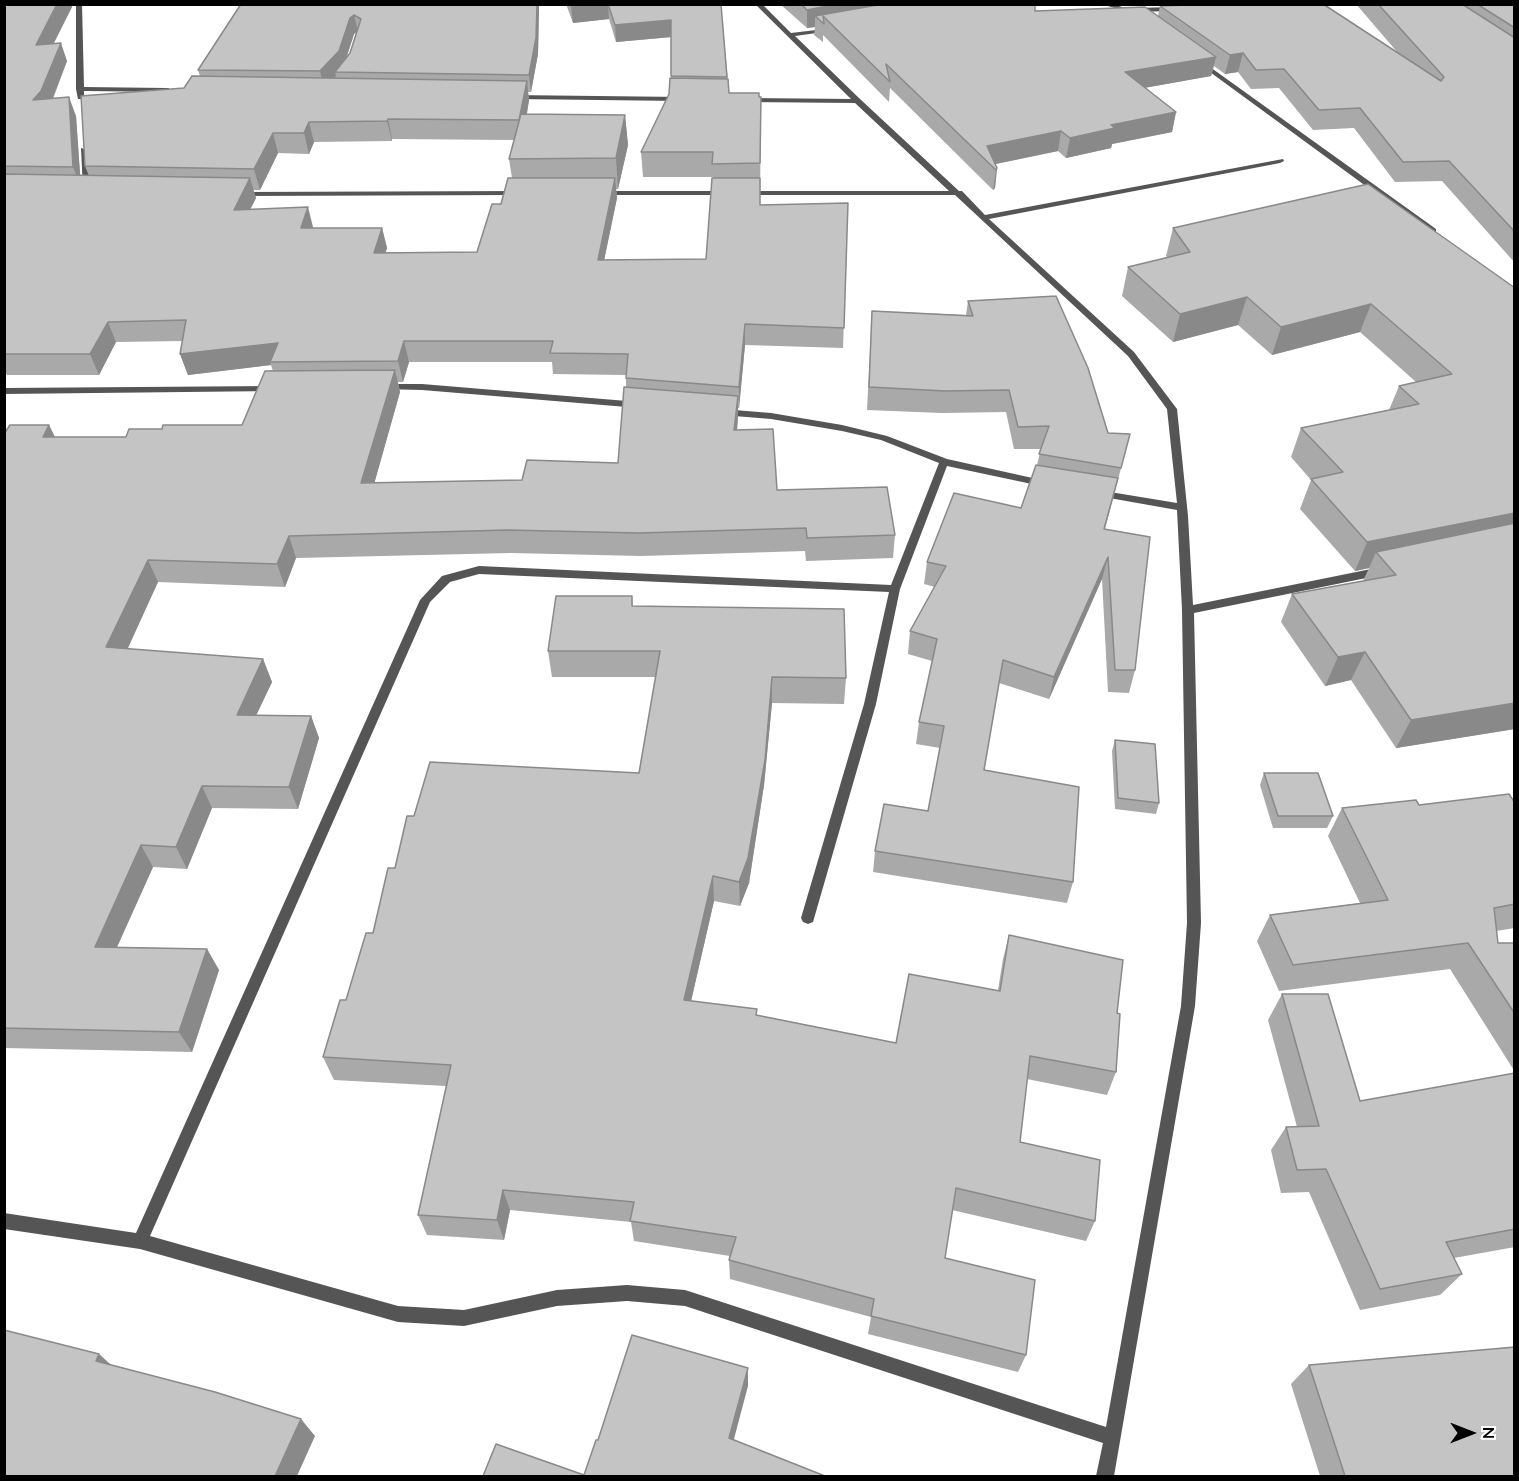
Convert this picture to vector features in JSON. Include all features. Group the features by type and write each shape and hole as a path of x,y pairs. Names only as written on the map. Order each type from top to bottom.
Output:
{"street":[{"path":"79,4 82,112"},
{"path":"758,4 857,101 1131,354 1172,409 1183,516 1188,610 1194,923 1188,1006 1105,1476"},
{"path":"1104,4 1127,10 1185,9"},
{"path":"1301,6 1336,4"},
{"path":"1127,10 1136,17"},
{"path":"791,35 836,28"},
{"path":"1193,58 1440,236"},
{"path":"80,89 175,91"},
{"path":"510,97 690,99"},
{"path":"737,99 857,101"},
{"path":"84,146 87,191"},
{"path":"985,217 1280,161"},
{"path":"75,191 99,191"},
{"path":"227,193 534,193"},
{"path":"593,193 959,193"},
{"path":"375,388 422,387 655,406"},
{"path":"4,392 279,389"},
{"path":"713,411 771,416 842,428 884,438 944,462 1055,486"},
{"path":"808,918 870,705 895,589 944,462"},
{"path":"1089,492 1181,507"},
{"path":"140,1241 425,600 447,579 479,570 895,589"},
{"path":"1188,610 1388,570"},
{"path":"4,1221 140,1241 398,1314 464,1318 557,1298 627,1293 685,1298 1113,1438"}],"building":[{"path":"4,4 57,4 36,45 61,43 41,91 33,100 69,97 73,167 4,166"},
{"path":"241,4 537,4 536,38 529,75 335,72 350,53 361,19 354,15 350,18 339,51 320,71 198,70"},
{"path":"608,4 721,4 727,77 671,76 671,20 615,25"},
{"path":"801,4 837,4 807,10"},
{"path":"883,4 1035,4 1035,11 1145,7 1216,57 1125,72 1176,112 1111,125 1115,128 1070,138 1061,131 987,146 996,170 886,64 890,82 823,16 824,24 815,16"},
{"path":"1323,4 1441,81 1444,77 1378,4 1462,4 1515,38 1515,232 1449,161 1403,162 1360,108 1319,110 1284,69 1256,70 1243,53 1230,55 1160,6"},
{"path":"1477,4 1515,4 1515,28"},
{"path":"192,76 527,81 519,120 388,119 387,121 309,122 304,133 273,133 254,169 85,166 81,96 184,88"},
{"path":"670,78 728,79 729,93 759,93 761,97 760,163 712,164 713,152 641,152 669,94"},
{"path":"521,114 625,115 616,158 509,159"},
{"path":"4,174 250,178 234,210 308,207 301,228 382,228 374,253 477,252 492,204 501,204 508,178 615,178 598,260 706,259 712,178 760,178 760,205 848,203 844,328 745,324 739,387 626,378 628,354 550,353 553,341 404,341 398,361 270,362 278,343 180,354 186,320 108,322 90,354 4,354"},
{"path":"1368,184 1515,288 1515,513 1367,542 1311,479 1343,472 1301,428 1419,404 1399,386 1452,374 1371,304 1281,327 1247,297 1180,314 1128,267 1190,252 1173,228"},
{"path":"1056,296 1088,368 1108,433 1130,434 1121,468 1039,454 1049,426 1018,427 1009,390 945,391 869,387 872,311 973,316 968,301"},
{"path":"395,370 361,483 522,480 527,460 618,463 624,387 738,396 734,430 773,429 777,490 887,487 895,535 807,538 806,528 639,533 507,530 289,536 277,564 148,560 106,647 263,659 237,715 311,716 289,787 202,786 176,847 141,845 95,947 207,949 179,1032 4,1028 4,434 10,425 49,425 43,437 126,437 129,429 162,429 163,425 242,425 265,371"},
{"path":"1036,465 1118,478 1104,529 1150,537 1135,670 1115,670 1108,557 1054,677 1003,660 984,770 1079,787 1073,882 875,851 884,804 928,811 944,726 919,722 937,639 910,631 946,566 927,562 954,493 1021,508"},
{"path":"1515,523 1515,703 1411,720 1365,652 1338,657 1292,594 1396,575 1376,552"},
{"path":"556,596 632,596 632,606 844,609 846,678 772,677 765,760 748,858 739,882 713,876 684,1000 757,1009 756,1015 896,1043 909,974 1000,991 1009,935 1123,960 1117,1013 1120,1014 1116,1072 1030,1056 1020,1142 1100,1160 1095,1221 956,1188 945,1258 1035,1280 1026,1355 871,1316 874,1299 729,1260 736,1237 630,1221 634,1202 503,1190 497,1220 418,1215 451,1065 323,1057 340,1000 346,1000 366,933 373,933 388,868 395,868 407,816 414,816 430,762 639,773 660,651 548,651"},
{"path":"1115,740 1155,744 1159,803 1118,798"},
{"path":"1264,773 1318,773 1333,816 1278,816"},
{"path":"1509,794 1515,803 1515,904 1494,908 1498,943 1515,943 1515,1014 1468,943 1293,965 1270,915 1388,900 1342,808 1416,800 1419,805"},
{"path":"1282,994 1328,994 1360,1101 1515,1073 1515,1229 1446,1242 1462,1274 1380,1289 1326,1169 1297,1170 1286,1127 1319,1126"},
{"path":"4,1330 99,1354 96,1361 215,1392 301,1419 275,1476 4,1476"},
{"path":"632,1335 748,1368 729,1438 825,1476 483,1476 496,1444 584,1475 596,1440 598,1440"},
{"path":"1515,1347 1515,1476 1345,1476 1309,1365"}]}
